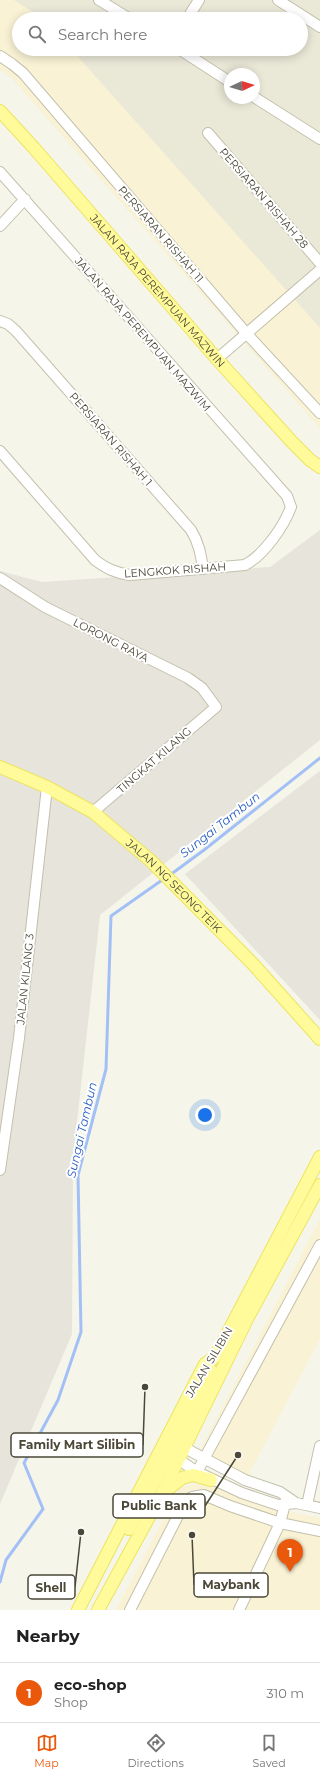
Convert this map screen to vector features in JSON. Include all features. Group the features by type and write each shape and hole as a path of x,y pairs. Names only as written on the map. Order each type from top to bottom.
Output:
{"main road":[{"name":"JALAN RAJA PEREMPUAN MAZWIN","path":"0,111 159,290 217,359 292,442 310,460 320,467"},
{"name":"JALAN NG SEONG TEIK","path":"0,767 46,787 93,812 151,861 253,964 320,1039"},
{"name":"JALAN SILIBIN","path":"78,1610 205,1364 214,1357 320,1157"},
{"name":"JALAN SILIBIN","path":"98,1610 161,1495 178,1452 248,1317 320,1185"},
{"path":"102,1564 129,1529 178,1452 213,1366 214,1357"},
{"path":"161,1495 182,1478 193,1475 211,1480"}],"street":[{"path":"99,0 119,12"},
{"path":"191,12 198,0"},
{"path":"278,0 297,12"},
{"path":"308,19 320,27"},
{"name":"PERSIARAN RISHAH 11","path":"0,56 23,73 247,334 320,413"},
{"path":"190,56 224,78"},
{"path":"260,101 320,139"},
{"name":"PERSIARAN RISHAH 28","path":"208,133 320,263"},
{"name":"JALAN RAJA PEREMPUAN MAZWIM","path":"0,172 287,496"},
{"path":"0,226 25,199"},
{"path":"217,359 320,270"},
{"name":"PERSIARAN RISHAH 1","path":"0,321 8,324 16,331 191,530 197,540 201,553 203,569"},
{"name":"LENGKOK RISHAH","path":"0,451 96,560 107,569 117,573 130,575 245,565 254,560 262,552 288,516 291,507 287,496"},
{"name":"LORONG RAYA","path":"0,578 45,607 188,678 202,688 216,707"},
{"name":"TINGKAT KILANG","path":"93,812 216,707"},
{"name":"JALAN KILANG 3","path":"0,1170 19,1038 46,787"},
{"path":"198,1472 320,1245"},
{"path":"307,1505 320,1446"},
{"path":"178,1452 205,1458 245,1480 280,1492 286,1501 280,1523 239,1610"},
{"path":"178,1452 198,1472 211,1480 242,1494 320,1508"},
{"path":"130,1610 185,1502 192,1497 204,1495 230,1506 280,1523 320,1531"}],"shaded area":[{"path":"0,0 320,0 320,428 10,76 0,70"},
{"path":"0,0 14,0 33,12 12,12 12,56 77,56 320,328 320,428 10,76 0,70"},
{"path":"320,530 320,740 100,915 73,1158 72,1334 0,1504 0,571 42,582 270,567"},
{"path":"320,771 320,1020 185,874"},
{"path":"320,1219 320,1339 247,1478 198,1454"},
{"path":"200,1483 277,1509 320,1518 320,1610 116,1610 179,1488"}],"waterway":[{"name":"Sungai Tambun","path":"170,875 320,758"},
{"name":"Sungai Tambun","path":"0,1582 6,1560 43,1509 24,1463 58,1400 81,1332 78,1175 106,1069 111,916 165,878"}],"place":[{"name":"Family Mart Silibin","path":"145,1387"},
{"name":"Public Bank","path":"238,1455"},
{"name":"Shell","path":"81,1532"},
{"name":"Maybank","path":"192,1535"},
{"name":"eco-shop","path":"290,1572"}]}
